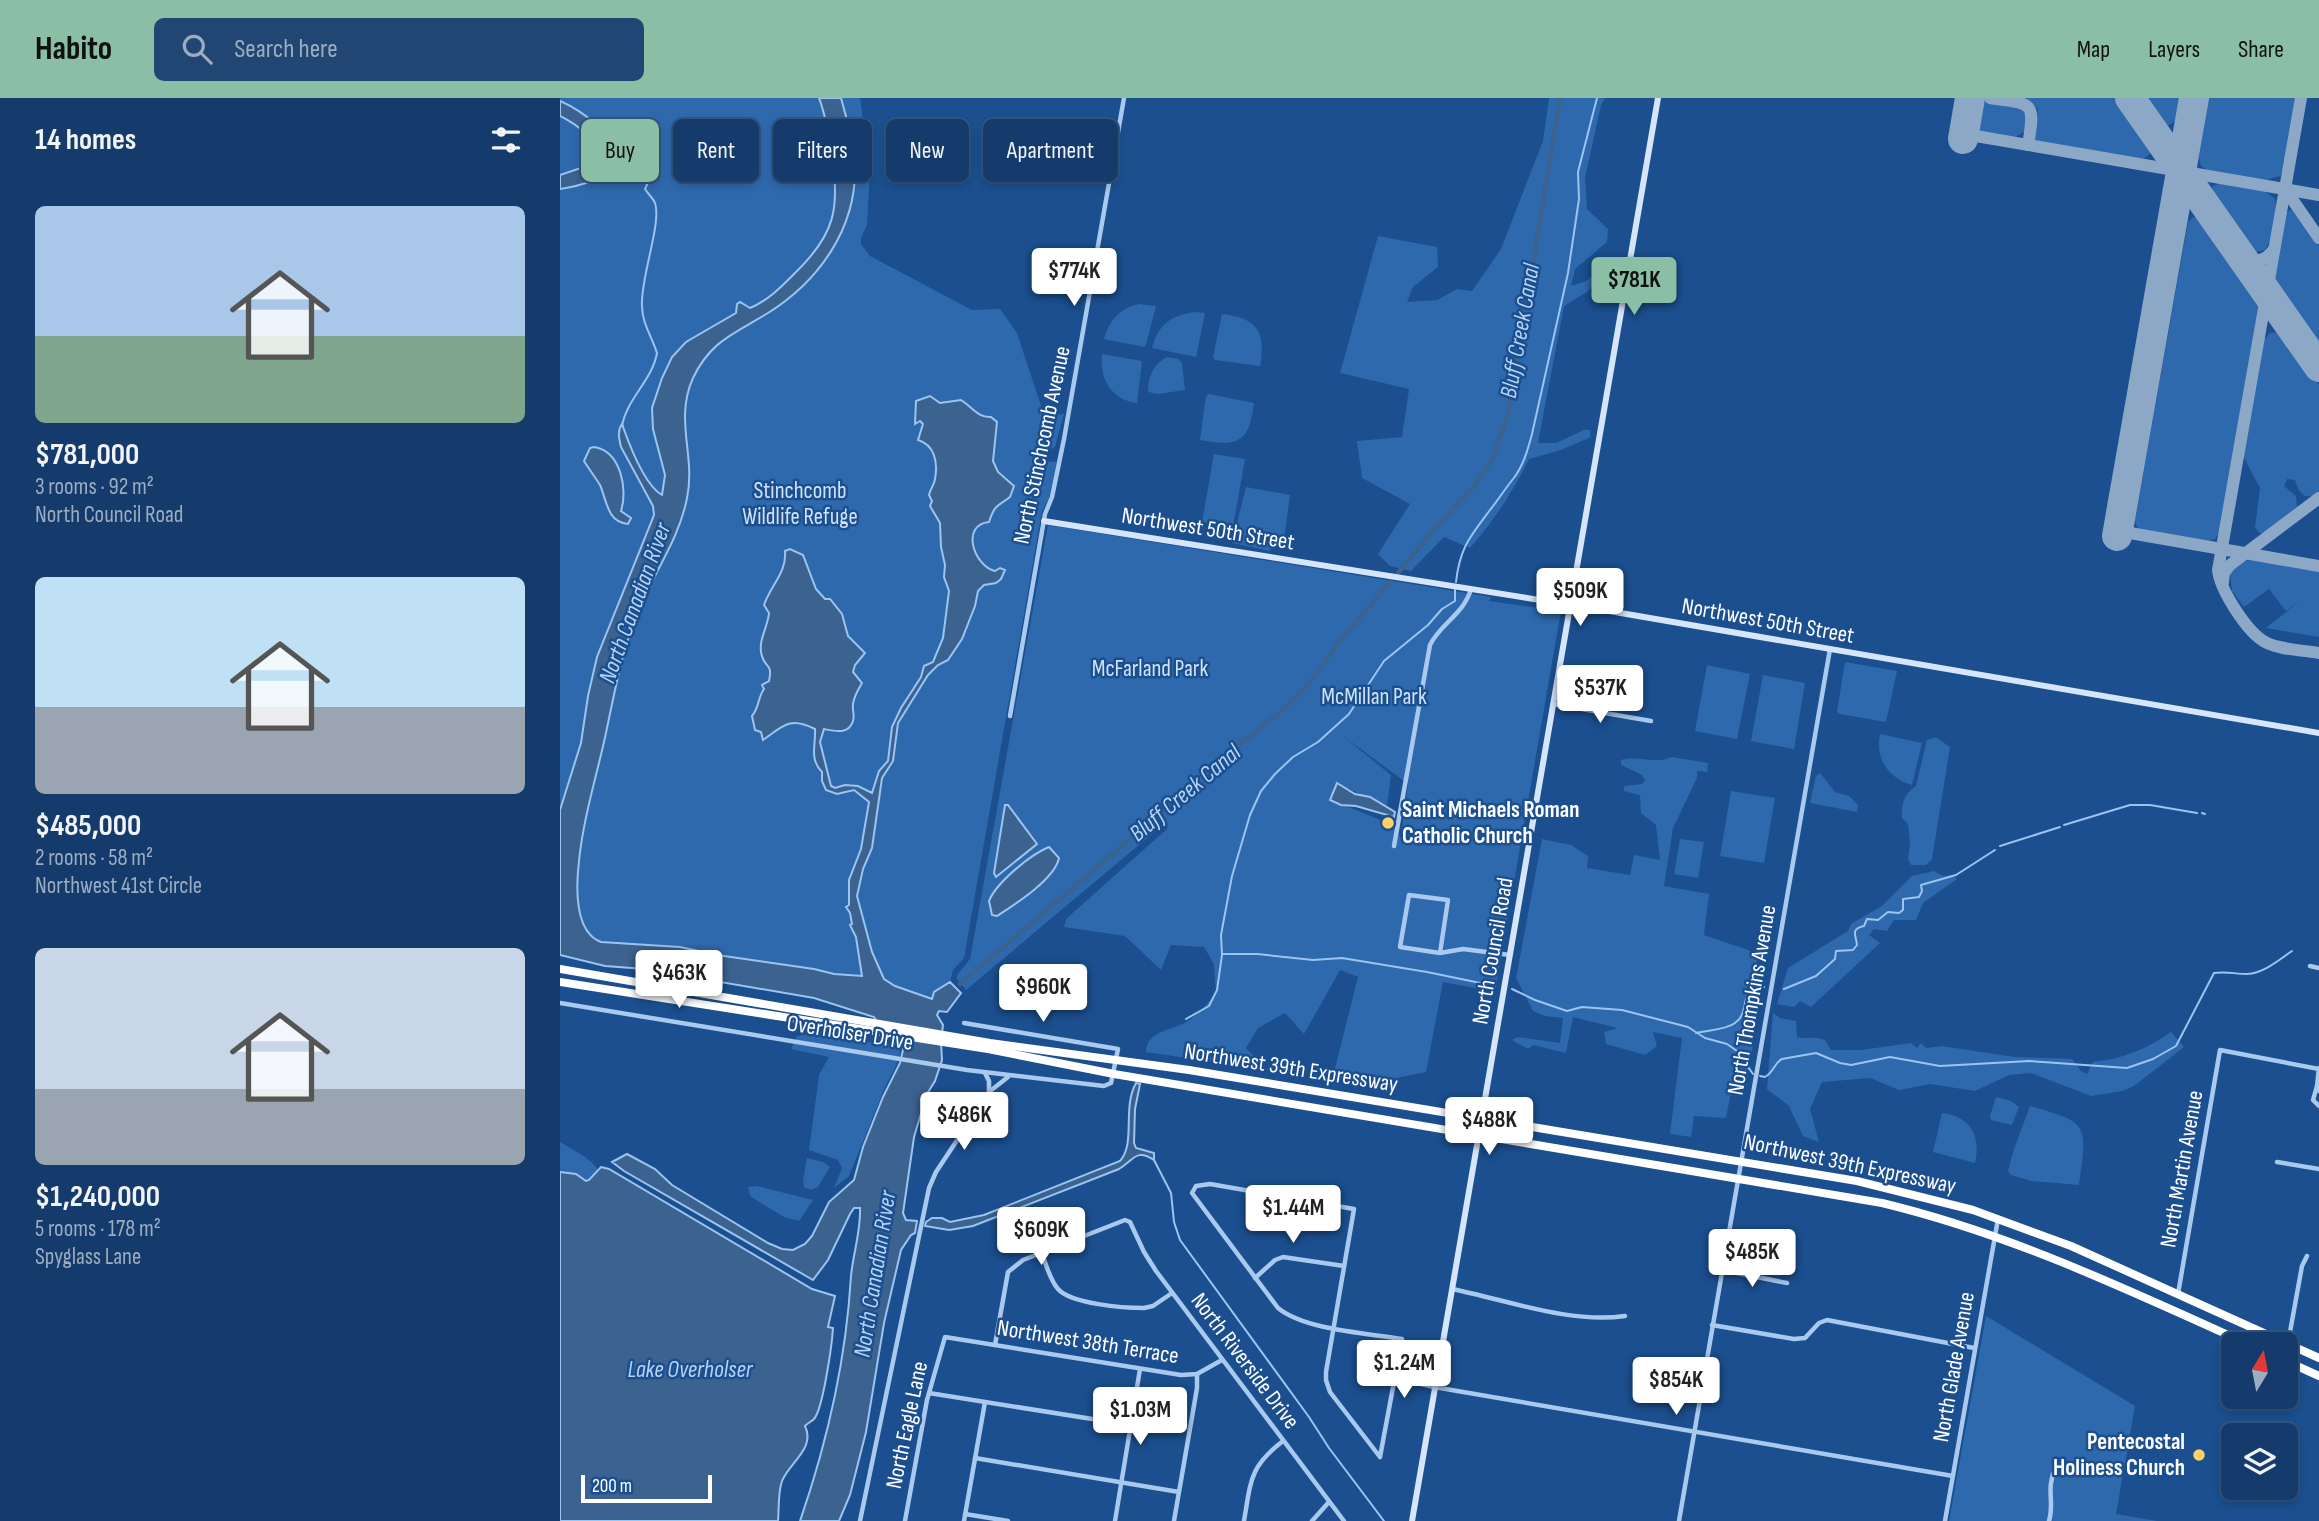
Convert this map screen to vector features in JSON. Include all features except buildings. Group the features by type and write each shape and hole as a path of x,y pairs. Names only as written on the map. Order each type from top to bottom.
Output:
{"highway":[{"name":"Northwest 39th Expressway","path":"560,969 783,1012 954,1040 1116,1060 1742,1161 1885,1187 1998,1219 2071,1246 2262,1332"},
{"name":"Northwest 39th Expressway","path":"560,982 783,1012"},
{"name":"Northwest 39th Expressway","path":"954,1040 1114,1074 1882,1203 1994,1236 2062,1261 2222,1332"},
{"path":"1882,1203 1885,1187"},
{"path":"2172,1310 2178,1294"},
{"path":"2224,1332 2231,1318"},
{"name":"Northwest 39th Expressway","path":"2298,1349 2319,1358"},
{"path":"2298,1366 2319,1376"}],"main road":[{"name":"North Council Road","path":"1412,1521 1658,98"},
{"name":"Northwest 50th Street","path":"1044,521 1570,605 2319,733"}],"street":[{"name":"North Stinchcomb Avenue","path":"1010,716 1044,521 1064,439 1124,98"},
{"path":"1394,846 1430,645 1434,637 1453,619 1471,589"},
{"name":"North Thompkins Avenue","path":"1679,1521 1830,649"},
{"path":"1553,704 1651,721"},
{"path":"1440,953 1448,901 1409,895 1400,947 1440,953 1463,949 1510,955"},
{"path":"2310,967 2319,968"},
{"name":"Overholser Drive","path":"560,1003 1011,1076 1104,1086 1111,1083 1114,1074"},
{"path":"964,1023 1118,1049 1114,1074"},
{"name":"North Martin Avenue","path":"2178,1294 2220,1050 2319,1068"},
{"path":"2319,1068 2318,1089 2314,1100 2319,1106"},
{"path":"984,1072 989,1081 989,1091"},
{"path":"860,1521 932,1180 989,1091 1011,1076"},
{"path":"2277,1162 2319,1169"},
{"path":"1254,1278 1195,1199 1193,1188 1210,1184 1354,1209 1334,1327 1326,1380 1330,1392 1380,1457 1402,1339 1334,1327 1299,1321 1289,1317 1278,1308 1254,1278"},
{"name":"North Glade Avenue","path":"1945,1521 1998,1219"},
{"name":"North Riverside Drive","path":"1042,1253 1125,1220 1130,1222 1143,1252 1172,1293 1344,1521"},
{"path":"995,1345 1008,1272 1017,1263 1042,1253 1053,1282 1069,1298 1144,1308 1153,1306 1172,1293"},
{"path":"2290,1332 2302,1266 2307,1256"},
{"path":"1254,1278 1275,1260 1283,1257 1344,1266"},
{"path":"1722,1270 1787,1283"},
{"path":"1452,1289 1586,1317 1625,1316"},
{"path":"1712,1325 1794,1339 1805,1338 1819,1323 1827,1320 1974,1348"},
{"name":"Northwest 38th Terrace","path":"945,1337 1181,1375 1197,1374 1222,1360"},
{"name":"North Eagle Lane","path":"905,1521 929,1392 945,1337"},
{"path":"1115,1521 1140,1369"},
{"path":"1174,1521 1197,1388 1197,1374"},
{"path":"1395,1378 1695,1433 1953,1476"},
{"path":"929,1392 1130,1425"},
{"path":"964,1521 985,1402"},
{"path":"1244,1521 1254,1470 1261,1459 1283,1441"},
{"path":"975,1458 1179,1492"},
{"path":"2049,1521 2052,1511 2049,1485 2056,1466"},
{"path":"1311,1521 1329,1502"},
{"path":"965,1514 1008,1521"}],"green space":[{"name":"Stinchcomb Wildlife Refuge","path":"560,98 860,98 863,119 773,119 773,182 869,182 867,225 861,244 870,256 972,310 1000,309 1017,333 1044,415 1064,414 1055,447 1042,453 1044,461 1057,462 1049,498 1042,511 964,958 953,970 950,982 934,992 932,999 895,986 884,979 834,974 661,945 560,942"},
{"path":"1549,98 1605,98 1601,105 1585,178 1587,209 1608,229 1607,242 1575,269 1571,286 1586,281 1614,258 1621,261 1620,272 1608,273 1587,292 1564,306 1538,443 1556,443 1584,430 1590,430 1591,437 1561,450 1529,459 1502,505 1470,548 1444,537 1411,571 1390,566 1378,554 1410,504 1362,478 1357,441 1402,437 1409,389 1340,373 1378,236 1437,247 1438,267 1413,287 1407,302 1437,300 1457,289 1472,291 1501,249 1543,141"},
{"path":"2019,98 2118,98 2150,144 2150,153 2142,159 2034,141 2038,109 2030,101"},
{"path":"2142,98 2179,98 2175,121 2168,126 2160,124"},
{"path":"2209,98 2296,98 2283,172 2280,176 2266,180 2207,170 2201,166 2199,158"},
{"path":"1977,101 2024,110 2028,118 2024,132 2015,137 1979,131 1974,123"},
{"path":"2220,183 2264,190 2275,199 2271,240 2265,250 2256,252 2246,247 2212,197 2212,187"},
{"path":"2291,209 2319,246 2319,350 2274,284 2286,213"},
{"path":"2193,217 2202,218 2257,297 2259,305 2219,533 2215,539 2208,541 2142,530 2137,527 2135,521 2188,222"},
{"path":"1139,304 1156,306 1144,347 1104,339 1116,316 1126,308"},
{"path":"1194,312 1205,313 1196,357 1152,348 1166,323 1178,316"},
{"path":"1222,314 1244,319 1256,328 1262,344 1260,366 1215,360 1213,357"},
{"path":"2278,332 2285,336 2319,385 2319,492 2310,496 2303,495 2295,480 2287,479 2284,486 2296,496 2297,507 2263,533 2259,533 2255,527 2260,488 2243,456 2263,341 2270,333"},
{"path":"1102,354 1142,361 1137,403 1120,397 1109,386 1103,371"},
{"path":"1167,357 1178,359 1182,363 1185,390 1158,394 1148,392 1152,372 1158,363"},
{"path":"1209,394 1254,403 1249,427 1239,439 1224,443 1200,440 1206,396"},
{"path":"1214,454 1245,459 1233,527 1202,522"},
{"path":"1246,487 1290,495 1284,540 1277,540 1270,551 1232,543"},
{"path":"1048,525 1491,597 1489,601 1561,611 1495,992 1443,982 1426,1072 1372,1083 1334,1072 1358,977 1340,970 1304,1034 1285,1013 1258,1028 1246,1048 1268,1070 1146,1052 1151,1039 1192,1018 1216,994 1214,964 1204,947 1171,945 1161,970 1125,936 1064,927 1066,919 1168,828 1164,824 966,990 957,975 970,959","holes":["1343,736 1408,784 1401,837 1388,823 1331,800 1347,788 1387,806 1391,775"]},
{"path":"2252,559 2319,571 2319,637 2266,628 2301,600 2286,611 2269,589 2244,607 2232,591 2230,572 2238,563"},
{"path":"1845,662 1897,671 1886,722 1839,714 1837,711"},
{"path":"1707,665 1750,674 1737,739 1695,731"},
{"path":"1763,675 1805,683 1794,749 1751,741"},
{"path":"1880,734 1922,743 1912,785 1896,778 1885,766 1880,752"},
{"path":"1936,737 1950,747 1932,859 1926,865 1911,865 1908,859 1908,824 1902,818 1903,804 1908,793 1916,786 1927,740"},
{"path":"1672,757 1708,763 1707,772 1697,771 1697,778 1673,828 1664,886 1709,894 1704,935 1757,953 1757,963 1766,967 1746,1086 1732,1087 1726,1118 1694,1116 1691,1137 1670,1134 1682,1038 1653,1032 1657,1046 1645,1055 1606,1044 1604,1032 1617,1028 1573,1017 1566,1053 1533,1045 1528,1049 1512,1040 1518,1037 1560,1043 1563,1018 1545,1016 1533,1011 1516,978 1542,839 1571,845 1588,856 1587,868 1630,875 1634,855 1660,860 1656,825 1641,813 1640,795 1624,791 1624,786 1642,784 1645,780 1642,775 1621,765 1621,760 1659,760"},
{"path":"1820,773 1835,792 1849,796 1858,805 1857,812 1810,803 1816,776"},
{"path":"1731,791 1775,798 1764,863 1720,856"},
{"path":"1680,839 1704,842 1698,878 1674,874"},
{"path":"1934,871 1957,879 1923,903 1916,920 1894,920 1887,931 1874,929 1869,935 1880,943 1811,1007 1800,1001 1794,1007 1777,1004 1788,968 1848,931 1851,924 1882,906 1912,876"},
{"path":"1773,1013 1780,1018 1796,1021 1797,1037 1825,1040 1831,1050 1861,1050 1911,1043 1917,1048 1921,1043 1926,1048 1942,1046 2014,1057 2072,1059 2081,1071 2087,1074 2093,1062 2134,1052 2171,1032 2184,1047 2134,1086 2123,1091 2091,1096 2031,1073 2009,1075 1975,1091 1930,1084 1899,1090 1870,1078 1822,1082 1810,1109 1819,1142 1803,1136 1789,1106 1767,1089"},
{"path":"816,1033 900,1047 895,1068 849,1176 834,1188 842,1168 838,1160 809,1150 819,1075 829,1057 791,1049 797,1036"},
{"path":"1996,1097 2011,1101 2019,1107 2012,1125 1991,1120"},
{"path":"2030,1106 2064,1117 2080,1129 2083,1149 2079,1185 2032,1181 2011,1175 2008,1171"},
{"path":"1942,1113 1960,1118 1972,1129 1976,1145 1975,1163 1933,1152"},
{"path":"560,1142 595,1165 598,1170 589,1181 577,1174 560,1172"},
{"path":"807,1158 823,1162 830,1167 818,1187 811,1190 804,1187 803,1180"},
{"path":"757,1186 813,1200 799,1221 784,1217 750,1196 748,1187"},
{"path":"1986,1316 2135,1406 2116,1514 2157,1521 1949,1521"}],"water":[{"path":"819,98 841,98 847,119 826,119"},
{"path":"560,101 588,119 581,119 581,130 560,116"},
{"path":"581,168 581,182 589,182 560,189 560,175"},
{"name":"North Canadian River","path":"834,182 854,182 842,231 818,269 786,300 716,346 693,378 685,409 689,467 687,498 678,529 641,604 625,649 583,831 578,871 581,919 592,937 601,942 680,947 834,974 862,976 856,937 846,907 849,905 849,880 861,849 869,802 854,790 837,794 826,790 822,772 814,757 815,729 799,723 787,724 763,740 761,732 755,730 752,716 764,689 762,685 769,681 770,675 761,651 769,613 764,605 784,565 785,551 790,549 803,555 816,589 825,599 830,599 842,614 848,636 865,653 853,672 862,683 856,693 851,725 841,731 824,729 820,742 831,786 858,786 872,793 879,771 888,761 892,727 921,677 924,666 933,662 943,638 949,591 944,577 940,523 930,506 932,501 929,495 936,467 934,455 924,442 918,440 923,424 920,421 915,424 916,401 930,396 940,403 961,400 978,414 991,417 997,422 993,461 998,472 1014,486 1010,497 995,509 989,522 975,530 973,546 981,562 988,568 995,571 1000,568 1005,570 996,583 984,585 978,591 962,639 948,660 928,675 898,723 893,761 882,778 872,848 863,869 857,896 872,952 884,979 895,986 932,999 934,992 950,982 961,993 947,1012 939,1011 937,1015 943,1025 942,1060 927,1094 914,1137 903,1213 906,1220 917,1221 915,1233 901,1250 884,1323 866,1432 850,1495 839,1521 800,1521 827,1431 840,1370 860,1208 854,1208 850,1214 828,1260 813,1280 612,1162 627,1154 655,1169 672,1185 768,1243 793,1250 805,1244 812,1236 829,1202 854,1180 863,1147 900,1063 903,1050 899,1038 874,1017 814,998 645,969 605,966 560,955 560,810 581,743 597,657 654,515 653,506 621,447 619,429 622,424 643,473 662,495 665,475 653,429 652,408 672,357 686,342 736,313 737,304 740,302 750,308 775,292 791,277 809,258 827,232 832,219"},
{"path":"590,448 603,450 616,463 623,483 621,511 631,518 628,524 612,515 600,485 584,461"},
{"path":"1337,783 1355,794 1370,797 1395,812 1394,817 1330,800"},
{"path":"1005,805 1008,805 1037,844 996,877 994,873"},
{"path":"1049,847 1059,858 1050,874 1033,891 997,916 992,915 989,901 999,886 1024,862"},
{"path":"1136,1083 1140,1084 1135,1109 1134,1143 1136,1148 1154,1153 1154,1160 1139,1155 1119,1169 973,1226 949,1230 925,1226 932,1218 942,1218 950,1222 984,1215 1120,1161 1127,1145 1130,1103"},
{"name":"Lake Overholser","path":"601,1167 609,1169 812,1289 835,1296 828,1327 833,1328 821,1403 814,1419 805,1426 807,1441 804,1448 782,1481 778,1521 560,1521 560,1172 576,1174 586,1181"}],"waterway":[{"name":"Bluff Creek Canal","path":"1398,573 1472,489 1492,459 1508,415 1560,98"},
{"path":"1456,582 1460,560 1467,543 1517,474 1529,446 1568,273 1579,199 1578,172 1597,98"},
{"path":"622,426 657,353 642,312 644,281 656,224 655,203 645,189 648,182"},
{"name":"Bluff Creek Canal","path":"960,984 1212,766 1279,713 1308,685 1338,643 1390,582"},
{"path":"1186,1019 1209,1006 1217,990 1222,955 1221,935 1232,876 1250,815 1261,791 1293,757 1318,742 1349,714 1384,661 1428,625 1442,609 1455,601 1455,590"},
{"path":"2064,825 2130,805 2150,805 2197,813"},
{"path":"2000,846 2060,827"},
{"path":"1784,989 1816,976 1835,959 1836,951 1853,950 1857,945 1855,931 1864,926 1867,919 1878,920 1888,912 1899,913 1903,910 1903,899 1919,897 1921,885 1956,875 1995,850"},
{"path":"1760,1076 1768,1075 1782,1059 1816,1053 1851,1065 1890,1057 1940,1066 2029,1061 2127,1068 2153,1059 2176,1046 2214,973 2253,973 2271,966 2292,951"},
{"path":"1223,954 1257,954 1313,960 1342,958 1495,986"},
{"path":"1696,1033 1735,1023 1743,1013 1750,992 1764,987"},
{"path":"1512,989 1567,1011 1582,1007 1622,1010 1688,1027 1705,1038 1727,1044 1737,1051 1753,1074"},
{"path":"1154,1160 1171,1193 1174,1222 1180,1240 1384,1521"}],"taxiway":[{"path":"1990,98 2028,107 2031,112 2028,145"},
{"path":"2301,98 2218,570 2229,599 2258,637 2277,647 2319,653"},
{"path":"1964,134 2319,195"},
{"path":"2285,189 2319,238"},
{"path":"2238,251 2247,258 2257,260 2266,257 2274,249"},
{"path":"2223,582 2224,573 2230,565 2319,498"},
{"path":"2122,510 2122,526 2130,533 2319,566"}],"runway":[{"path":"1963,139 1970,98"},
{"path":"2130,98 2319,367"},
{"path":"2117,536 2194,98"}],"place":[{"name":"Saint Michaels Roman Catholic Church","path":"1388,823"},
{"name":"Pentecostal Holiness Church","path":"2199,1455"}],"park label":[{"name":"McFarland Park","path":"1150,669"},
{"name":"McMillan Park","path":"1374,697"}]}
